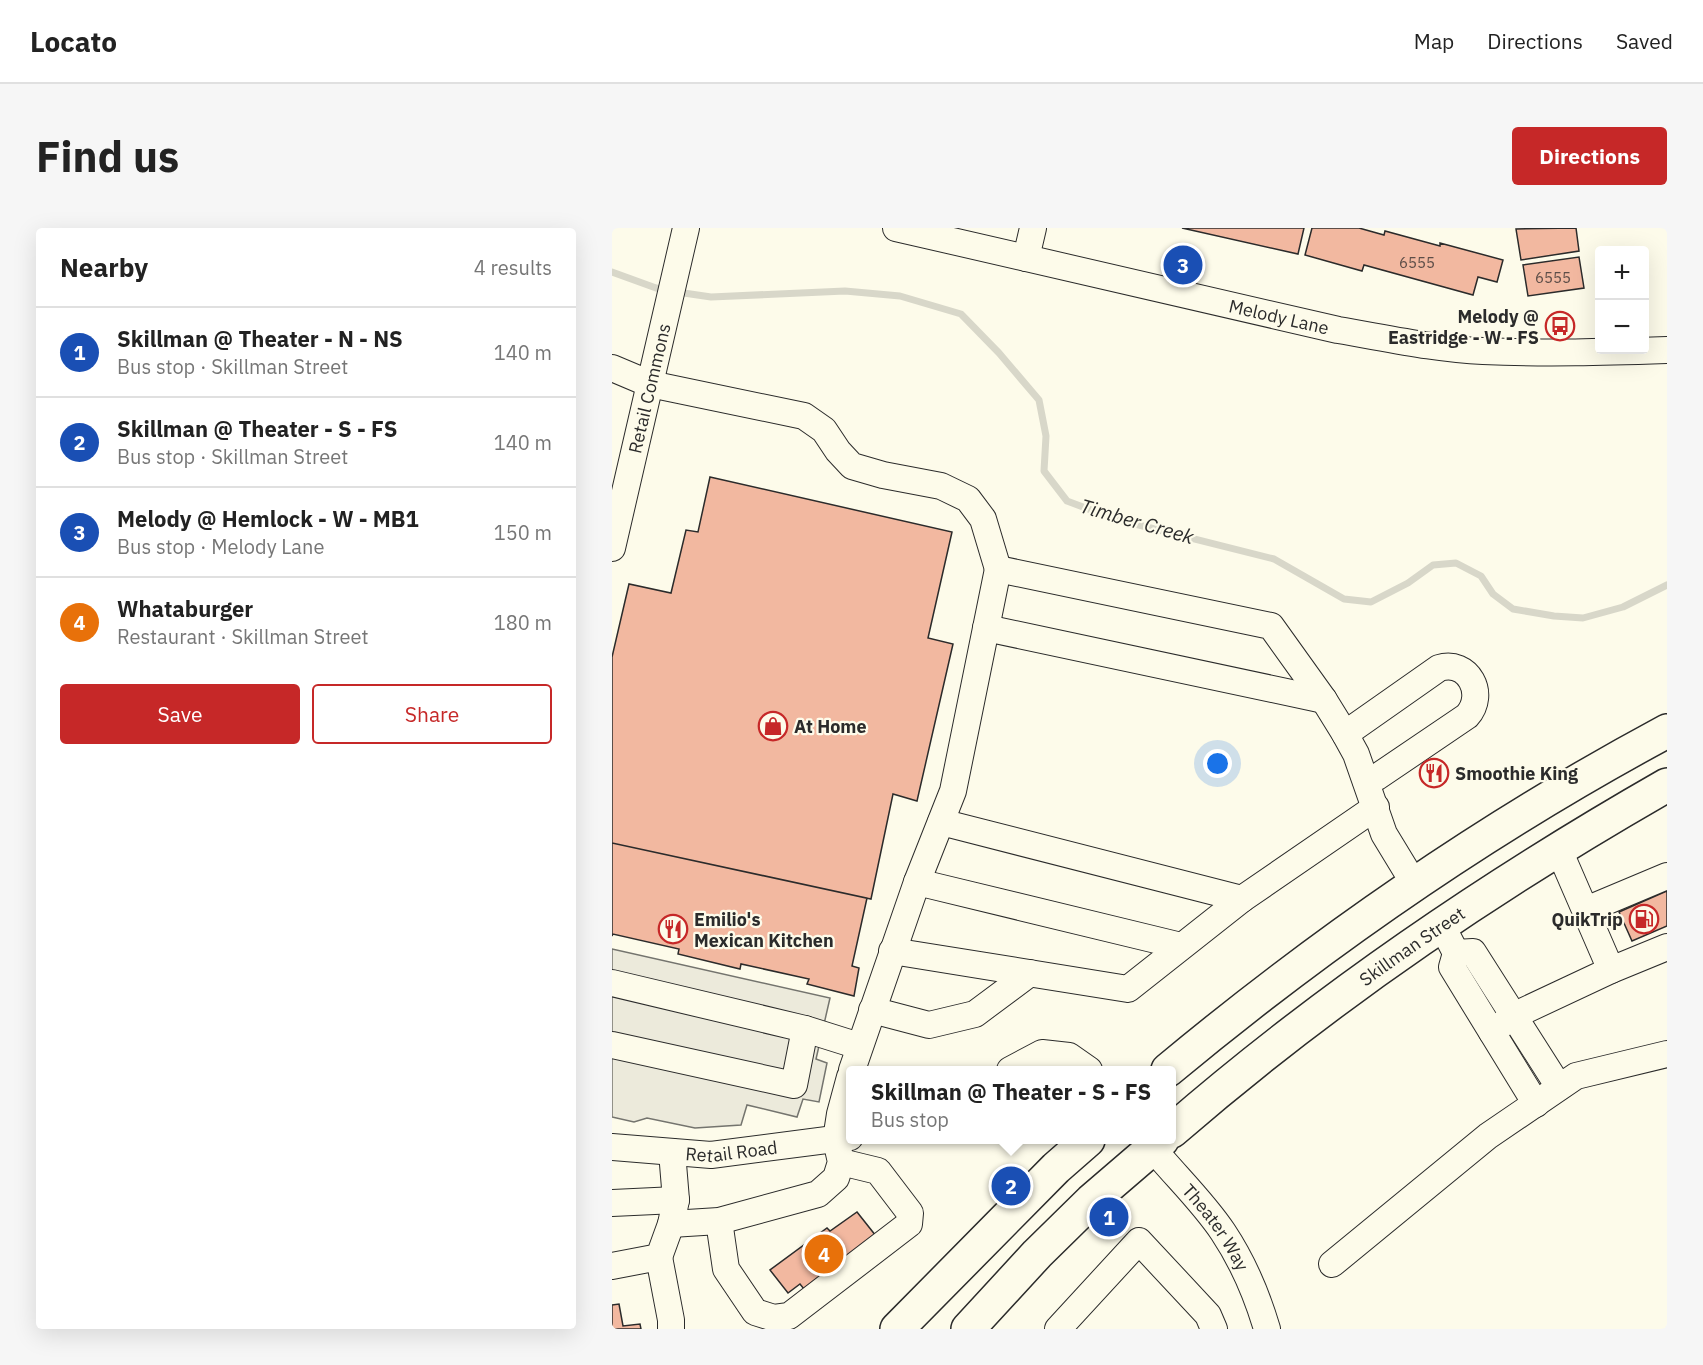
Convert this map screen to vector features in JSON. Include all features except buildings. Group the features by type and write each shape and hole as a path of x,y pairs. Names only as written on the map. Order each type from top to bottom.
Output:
{"main road":[{"path":"1174,1066 1291,972 1415,885 1543,802 1667,731"},
{"name":"Skillman Street","path":"1176,1125 1293,1031 1448,939 1559,850 1667,785"},
{"path":"1415,885 1448,939"},
{"path":"899,1327 1056,1168 1083,1144"},
{"name":"Skillman Street","path":"968,1329 1037,1254 1154,1144"}],"street":[{"name":"Melody Lane","path":"896,228 1338,330 1407,342 1481,351 1572,353 1667,350"},
{"path":"1026,258 1033,228"},
{"name":"Retail Commons","path":"612,548 685,231"},
{"path":"612,368 650,384 804,416 824,430 838,451 852,466 883,475 941,486 968,499 983,519 998,569 953,791 892,951 853,1066"},
{"path":"998,569 1271,626 1324,700 1345,734 1356,754 1384,834 1415,885"},
{"path":"986,628 1324,700"},
{"path":"1345,734 1438,668 1456,666 1462,670 1474,687 1476,702 1473,710 1467,716 1377,777 1366,781"},
{"path":"892,951 1128,989 1242,899 1376,807"},
{"path":"941,822 1242,899"},
{"path":"1559,850 1611,970"},
{"path":"1586,910 1667,876"},
{"path":"917,882 1181,946"},
{"path":"1448,939 1473,952 1559,1087"},
{"path":"1448,939 1452,967 1536,1104"},
{"path":"1492,1032 1513,1016 1611,970 1667,947"},
{"path":"872,1010 929,1025 975,1014 1030,973"},
{"path":"612,983 805,1029 859,1046"},
{"path":"612,1045 794,1085 805,1029"},
{"path":"1019,1066 1042,1053 1069,1056 1082,1066"},
{"path":"1332,1264 1488,1136 1576,1076 1667,1054"},
{"path":"612,1203 719,1221 818,1194 836,1178 843,1146 840,1114 846,1092"},
{"name":"Theater Way","path":"1161,1144 1222,1231 1259,1303 1267,1329"},
{"path":"719,1221 726,1269 755,1312 774,1317 789,1316 909,1224 911,1219 910,1213 878,1171 843,1146"},
{"name":"Retail Road","path":"612,1147 711,1155 843,1146"},
{"path":"671,1329 659,1257 674,1212 672,1152"},
{"path":"1058,1329 1139,1241 1208,1315 1214,1329"},
{"path":"612,1266 659,1257"}],"shaded area":[{"path":"612,949 830,998 816,1059 827,1063 819,1102 803,1099 797,1117 747,1105 741,1125 695,1128 647,1118 634,1122 612,1117"}],"waterway":[{"name":"Timber Creek","path":"612,272 666,290"},
{"name":"Timber Creek","path":"677,292 711,297 845,291 900,296 961,314 999,353 1039,400 1046,436 1044,471 1067,501 1115,519 1274,559 1344,599 1371,602 1408,583 1433,565 1456,563 1481,576 1493,594 1513,609 1554,616 1583,618 1623,607 1667,585"}],"place":[{"name":"Melody @ Hemlock - W - MB1","path":"1183,265"},
{"name":"Melody @ Eastridge - W - FS","path":"1560,326"},
{"name":"At Home","path":"773,726"},
{"name":"Smoothie King","path":"1434,773"},
{"name":"QuikTrip","path":"1644,919"},
{"name":"Emilio's Mexican Kitchen","path":"673,929"},
{"name":"Skillman @ Theater - S - FS","path":"1011,1186"},
{"name":"Skillman @ Theater - N - NS","path":"1109,1217"},
{"name":"Whataburger","path":"824,1254"}]}
